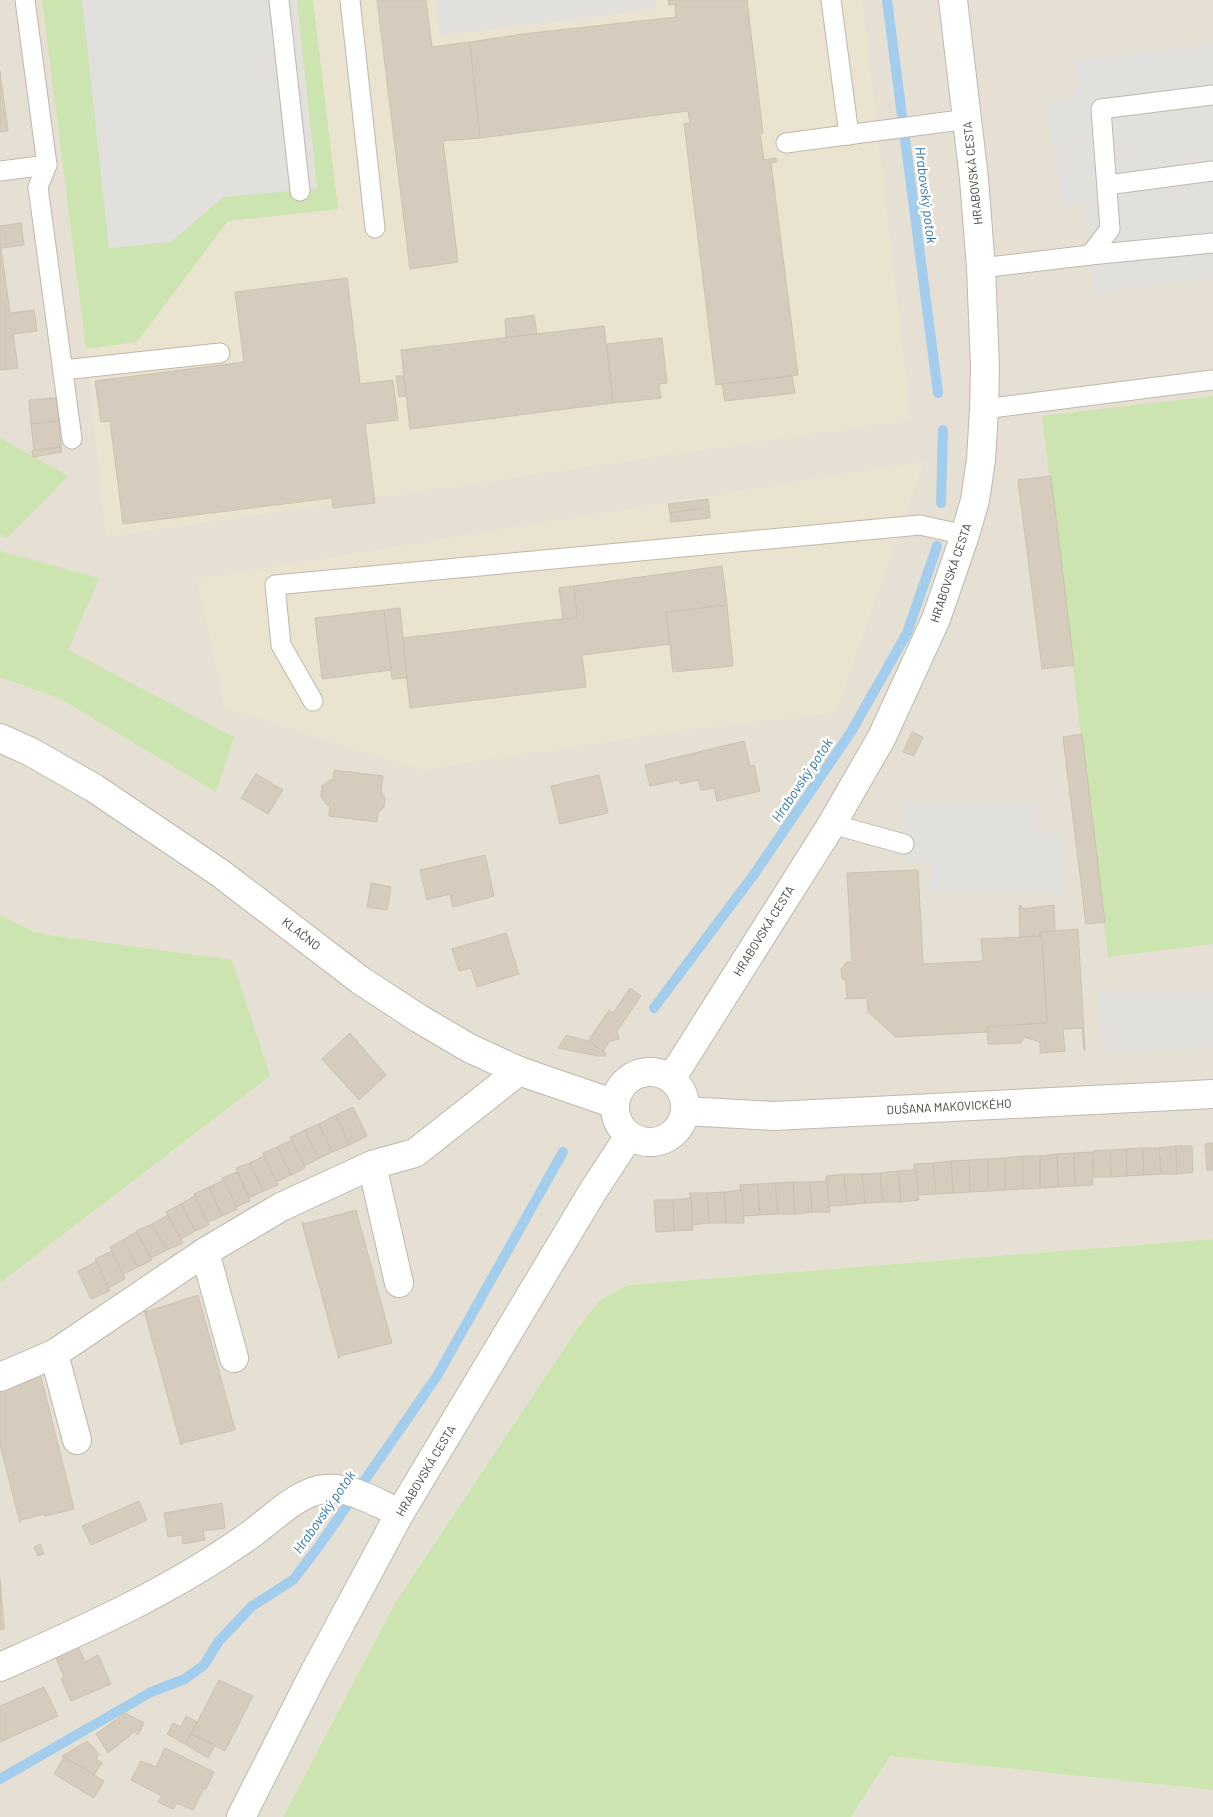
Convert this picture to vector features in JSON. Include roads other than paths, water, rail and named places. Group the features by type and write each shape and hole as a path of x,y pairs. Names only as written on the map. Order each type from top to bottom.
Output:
{"street":[{"name":"HRABOVSKÁ CESTA","path":"671,1079 832,824 882,737 936,619 965,536 981,460 985,367 981,268 968,119 953,0"},
{"name":"KLAČNO","path":"0,738 32,752 94,788 220,873 360,980 418,1018 469,1048 519,1071 615,1104"},
{"path":"0,1377 54,1354 205,1252 281,1207 372,1165 415,1153 519,1071"},
{"path":"648,1072 660,1073 671,1079 680,1088 685,1099 682,1123 675,1133 664,1140 652,1143 640,1141 629,1136 620,1127 615,1116 618,1092 625,1082 636,1075 648,1072"},
{"name":"DUŠANA MAKOVICKÉHO","path":"685,1111 774,1116 1213,1094"},
{"name":"HRABOVSKÁ CESTA","path":"241,1817 314,1673 400,1513 593,1191 629,1136"},
{"path":"372,1165 399,1283"},
{"path":"205,1252 234,1358"},
{"path":"54,1354 76,1440"},
{"path":"0,1667 96,1624 178,1582 228,1551 305,1494 325,1488 358,1495 400,1513"}],"lane":[{"path":"24,0 47,165 38,187 72,439"},
{"path":"279,0 300,191"},
{"path":"350,0 375,228"},
{"path":"831,0 849,135"},
{"path":"1090,255 1110,229 1101,109 1213,95"},
{"path":"786,143 968,119"},
{"path":"0,171 47,165"},
{"path":"1107,184 1213,171"},
{"path":"981,268 1213,243"},
{"path":"63,370 220,353"},
{"path":"984,409 1213,380"},
{"path":"313,701 281,644 275,585 920,525 965,536"},
{"path":"832,824 904,844"}],"waterway":[{"name":"Hrabovský potok","path":"887,0 938,393"},
{"name":"Hrabovský potok","path":"941,503 943,430"},
{"name":"Hrabovský potok","path":"654,1008 755,873 851,732 907,633 937,546"},
{"name":"Hrabovský potok","path":"0,1779 151,1692 185,1679 204,1665 219,1641 252,1606 293,1580 319,1546 437,1376 563,1152"}]}
